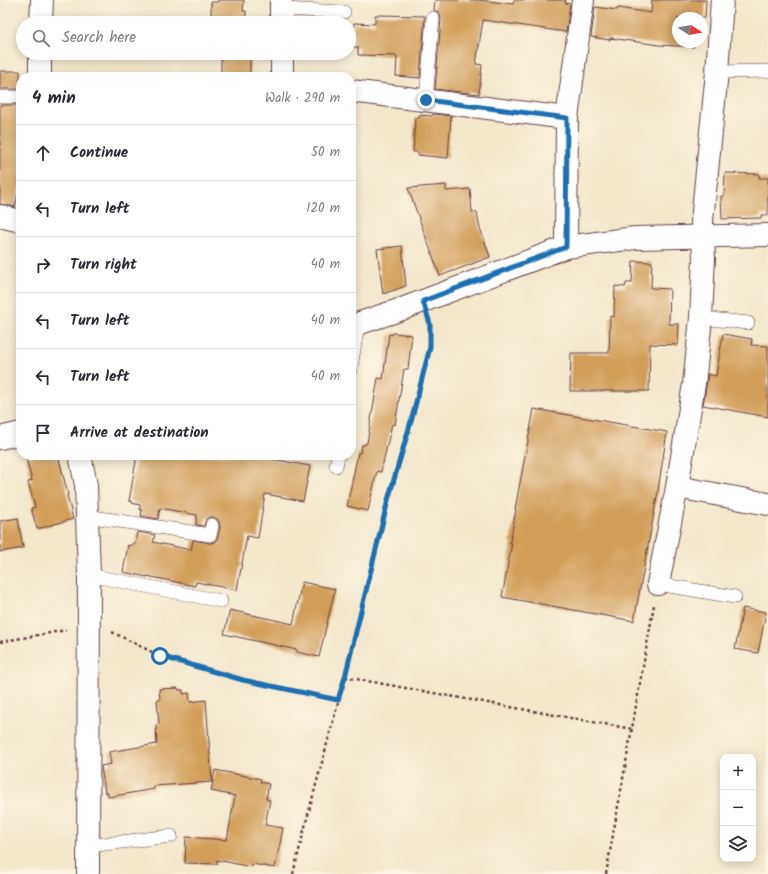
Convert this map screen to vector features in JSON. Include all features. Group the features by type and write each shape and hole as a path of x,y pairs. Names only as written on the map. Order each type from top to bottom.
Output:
{"street":[{"path":"41,16 42,0"},
{"path":"566,247 567,118 583,0"},
{"path":"658,584 677,487 694,384 701,318 704,258 702,221 717,72 722,0"},
{"path":"40,60 40,72"},
{"path":"282,60 282,72"},
{"path":"356,91 567,118"},
{"path":"0,216 16,220"},
{"path":"356,324 423,301 566,247 635,238 768,235"},
{"path":"0,438 16,434"},
{"path":"81,460 86,485 89,575 88,874"},
{"path":"677,487 768,504"}],"lane":[{"path":"281,11 344,12"},
{"path":"426,100 433,18"},
{"path":"717,72 768,71"},
{"path":"0,96 16,97"},
{"path":"701,318 748,323"},
{"path":"87,516 210,535 212,525"},
{"path":"89,575 221,601"},
{"path":"658,584 735,597"},
{"path":"88,846 172,836"}],"path":[{"path":"293,874 345,677 388,500 412,418 430,347 430,324 423,301"},
{"path":"606,874 658,584"},
{"path":"0,642 88,624 160,656 243,680 338,700"},
{"path":"345,677 632,730"}],"building":[{"path":"218,0 244,0 243,11 246,11 246,16 211,16 211,2 218,2"},
{"path":"435,0 479,0 513,4 514,0 566,0 565,3 570,4 566,32 483,20 476,64 482,65 479,94 435,89 441,19 438,12 434,10"},
{"path":"652,0 706,0 705,12 672,12 672,46 591,37 595,7 617,10 618,8 651,13"},
{"path":"375,15 425,16 420,78 396,76 397,56 358,55 358,47 356,47 356,23 375,24"},
{"path":"221,60 250,60 250,72 221,72"},
{"path":"0,71 20,71 16,72 16,89 0,89"},
{"path":"0,105 16,105 16,203 15,207 0,204"},
{"path":"433,114 451,116 448,158 418,155 418,152 413,152 415,118 419,118 419,115 432,116"},
{"path":"725,173 759,174 759,178 768,178 768,215 761,215 761,218 722,219 721,196 724,196"},
{"path":"446,185 446,191 470,189 472,212 477,212 479,225 490,257 440,276 408,188"},
{"path":"402,246 406,286 383,294 377,249"},
{"path":"633,261 652,262 651,288 670,289 669,324 679,324 678,345 650,344 649,391 570,391 571,353 609,353 610,316 614,317 615,286 625,287 626,283 632,283"},
{"path":"393,333 412,335 408,369 404,369 395,425 392,424 381,472 377,471 368,511 347,506 358,453 360,453 362,445 367,443 378,378 383,379 389,334 392,335"},
{"path":"723,334 752,339 751,345 768,346 768,417 703,405 708,374 716,376"},
{"path":"534,409 667,432 657,497 634,621 502,597 512,543 510,543 515,509"},
{"path":"27,460 59,460 73,519 37,529 31,508 35,507 28,482 32,481"},
{"path":"136,460 277,460 310,466 303,501 265,494 258,538 247,536 237,590 196,582 195,586 123,572 128,545 131,546 132,544 135,544 137,532 155,535 153,542 191,550 193,540 212,543 216,540 220,527 219,522 214,517 206,519 204,526 196,525 197,515 160,508 158,519 141,516 142,510 140,510 140,505 129,501"},
{"path":"18,518 23,548 0,552 0,521"},
{"path":"302,582 335,589 319,657 297,652 297,650 224,634 230,610 293,624"},
{"path":"743,608 766,612 758,653 735,649"},
{"path":"178,688 179,690 183,690 183,694 189,693 190,702 206,700 212,782 154,786 154,789 108,797 108,793 105,793 101,766 111,764 109,752 157,744 156,725 159,724 157,700 160,700 159,689"},
{"path":"215,770 261,779 260,782 269,784 266,799 270,800 265,825 283,828 275,868 252,864 251,867 217,860 217,864 185,863 186,837 227,840 235,796 211,791"}],"route":[{"path":"160,656 243,680 338,700 345,677 388,500 412,418 430,347 430,324 423,301 566,247 567,118 426,100"}]}
